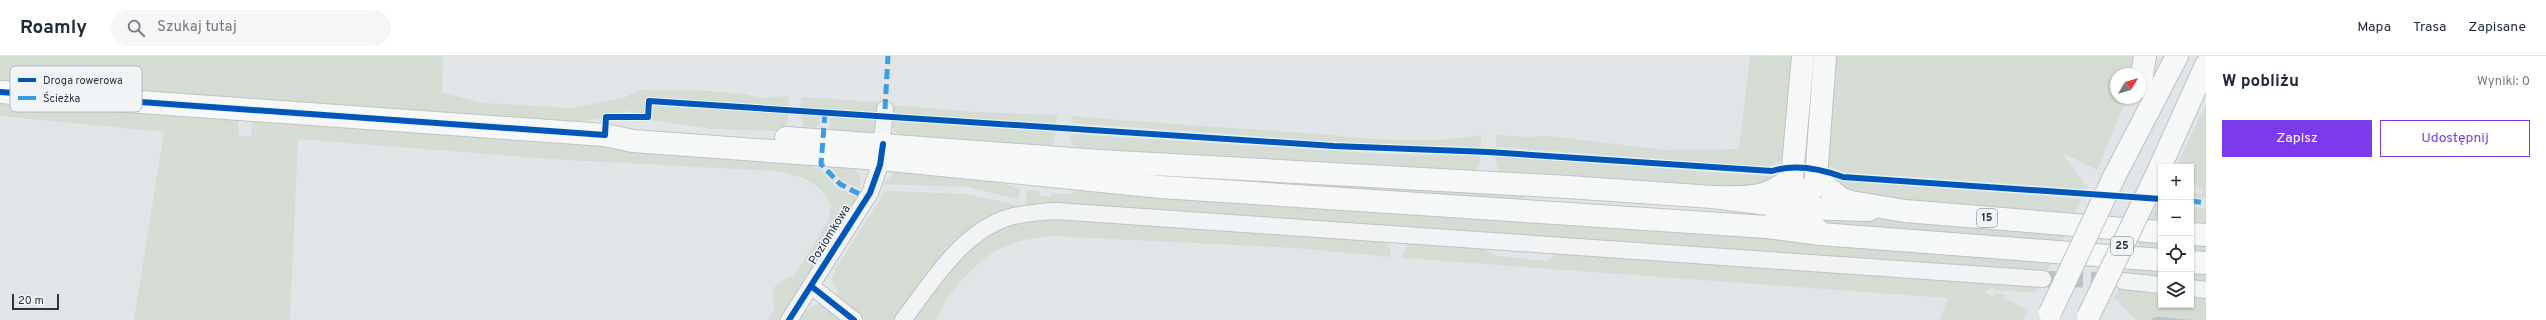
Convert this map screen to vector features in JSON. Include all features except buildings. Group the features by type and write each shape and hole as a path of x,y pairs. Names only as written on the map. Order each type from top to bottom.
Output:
{"main road":[{"path":"1803,56 1792,177 1793,191 1800,208 1810,223 1822,234"},
{"path":"1767,227 1800,208 1811,194 1816,178 1825,56"},
{"path":"2143,68 2145,56"},
{"path":"2048,317 2114,177 2177,56"},
{"name":"25","path":"2088,319 2156,176 2206,65"},
{"path":"0,92 10,93"},
{"path":"142,102 605,135 634,131 882,152 1161,187 1767,227 1822,234 2158,260"},
{"path":"2114,177 2135,104"},
{"path":"882,152 1099,161 1568,187 1712,198 1800,208 1905,211"},
{"path":"1712,198 1760,196 1778,189 1792,177"},
{"path":"1816,178 1840,198 1851,202 1905,211"},
{"name":"15","path":"1905,211 2158,232"},
{"path":"2194,234 2206,235"},
{"path":"2194,262 2206,263"}],"street":[{"name":"Poziomkowa","path":"789,320 870,193 882,152 885,108"},
{"path":"903,320 948,262 970,240 1009,217 1056,211 2042,279"},
{"path":"2123,281 2158,285"},
{"path":"811,286 854,320"},
{"path":"2194,288 2206,290"}],"shaded area":[{"path":"0,56 443,56 442,93 483,103 572,108 624,98 638,90 710,91 746,94 758,98 789,96 789,107 646,97 645,115 633,115 633,112 623,111 622,114 605,114 604,118 572,122 142,91 142,66 10,66 10,82 0,81"},
{"path":"1750,56 1795,56 1785,159 1767,167 1496,147 1496,135 1524,137 1550,136 1665,150 1739,149"},
{"path":"1836,56 2132,56 2131,68 2110,68 2110,104 2124,104 2097,170 2063,153 2084,184 2089,185 2086,189 1841,172 1827,164 1832,84"},
{"path":"801,97 880,102 880,113 800,108"},
{"path":"0,101 10,102 10,112 142,112 238,119 239,136 251,137 253,120 812,162 811,167 820,169 838,189 858,198 781,320 768,320 775,309 772,296 775,287 782,280 794,276 828,221 831,205 821,190 808,180 801,177 775,171 550,159 298,139 290,320 134,320 164,132 0,116"},
{"path":"2206,104 2206,198 2194,197 2194,193 2202,194 2203,191 2194,186 2194,164 2177,164"},
{"path":"653,105 789,113 787,127 779,131 711,129 652,120"},
{"path":"893,105 973,112 1057,115 1056,125 892,114"},
{"path":"800,114 819,115 820,124 814,131 805,130"},
{"path":"833,116 879,120 873,135 830,132 830,119"},
{"path":"1072,116 1393,140 1438,140 1481,135 1481,147 1382,145 1071,123"},
{"path":"892,121 1056,132 1054,143 1049,147 898,135 893,129"},
{"path":"1070,134 1382,154 1481,156 1478,167 1474,171 1355,167 1080,149 1073,145"},
{"path":"1495,156 1779,177 1748,189 1504,173 1498,170"},
{"path":"828,164 851,165 860,175 860,189 841,180"},
{"path":"896,170 965,175 1020,188 1019,199 967,187 884,184"},
{"path":"1162,175 1524,194 1524,198 1445,200 1162,180"},
{"path":"1833,180 2082,199 2074,214 1863,198 1850,193"},
{"path":"1081,189 2053,258 2046,273 1025,207 1027,190 1039,191 1039,195 1051,197 1051,193 1068,194"},
{"path":"885,191 967,194 1018,205 1019,207 997,216 896,318 893,320 866,320 835,295 839,293 832,280 835,270"},
{"path":"2157,204 2158,204 2158,219 2151,218"},
{"path":"2194,207 2206,208 2206,223 2194,222"},
{"path":"1040,217 1386,241 1390,249 1390,257 1295,248 1051,236 1015,243 994,252 984,259 964,278 947,299 937,320 912,320 952,269 980,242 997,232 1016,224"},
{"path":"1849,217 2065,233 2058,247 1836,230 1814,219"},
{"path":"2141,239 2158,241 2158,255 2135,253"},
{"path":"1415,240 1481,247 1496,256 1547,261 1557,252 2039,286 2035,293 2005,290 2005,292 1991,288 1984,292 1993,296 1995,293 2005,295 2004,298 2028,310 2023,320 1940,320 1948,298 1402,258 1407,245"},
{"path":"2194,243 2206,244 2206,258 2194,257"},
{"path":"2129,265 2158,267 2158,281 2124,276"},
{"path":"2194,269 2206,271 2206,286 2194,284"},
{"path":"2119,288 2158,291 2158,308 2194,308 2194,294 2206,296 2206,320 2135,320 2118,301 2114,299"},
{"path":"817,304 826,307 841,320 800,320 804,312"}],"water":[{"path":"2159,317 2191,320 2152,320 2153,318"}],"tunnel":[{"path":"2043,279 2115,280"}],"marked path":[{"path":"885,109 888,56"},
{"path":"825,113 821,164 840,184 867,198"},
{"path":"2194,201 2206,203"}],"cycle path":[{"path":"0,92 10,93"},
{"path":"142,102 605,135 606,117 648,117 649,101 1334,146 1488,152 1772,171 1789,168 1808,168 1843,177 2158,199"},
{"path":"789,320 870,193 880,165 883,144"},
{"path":"811,286 854,320"}]}
